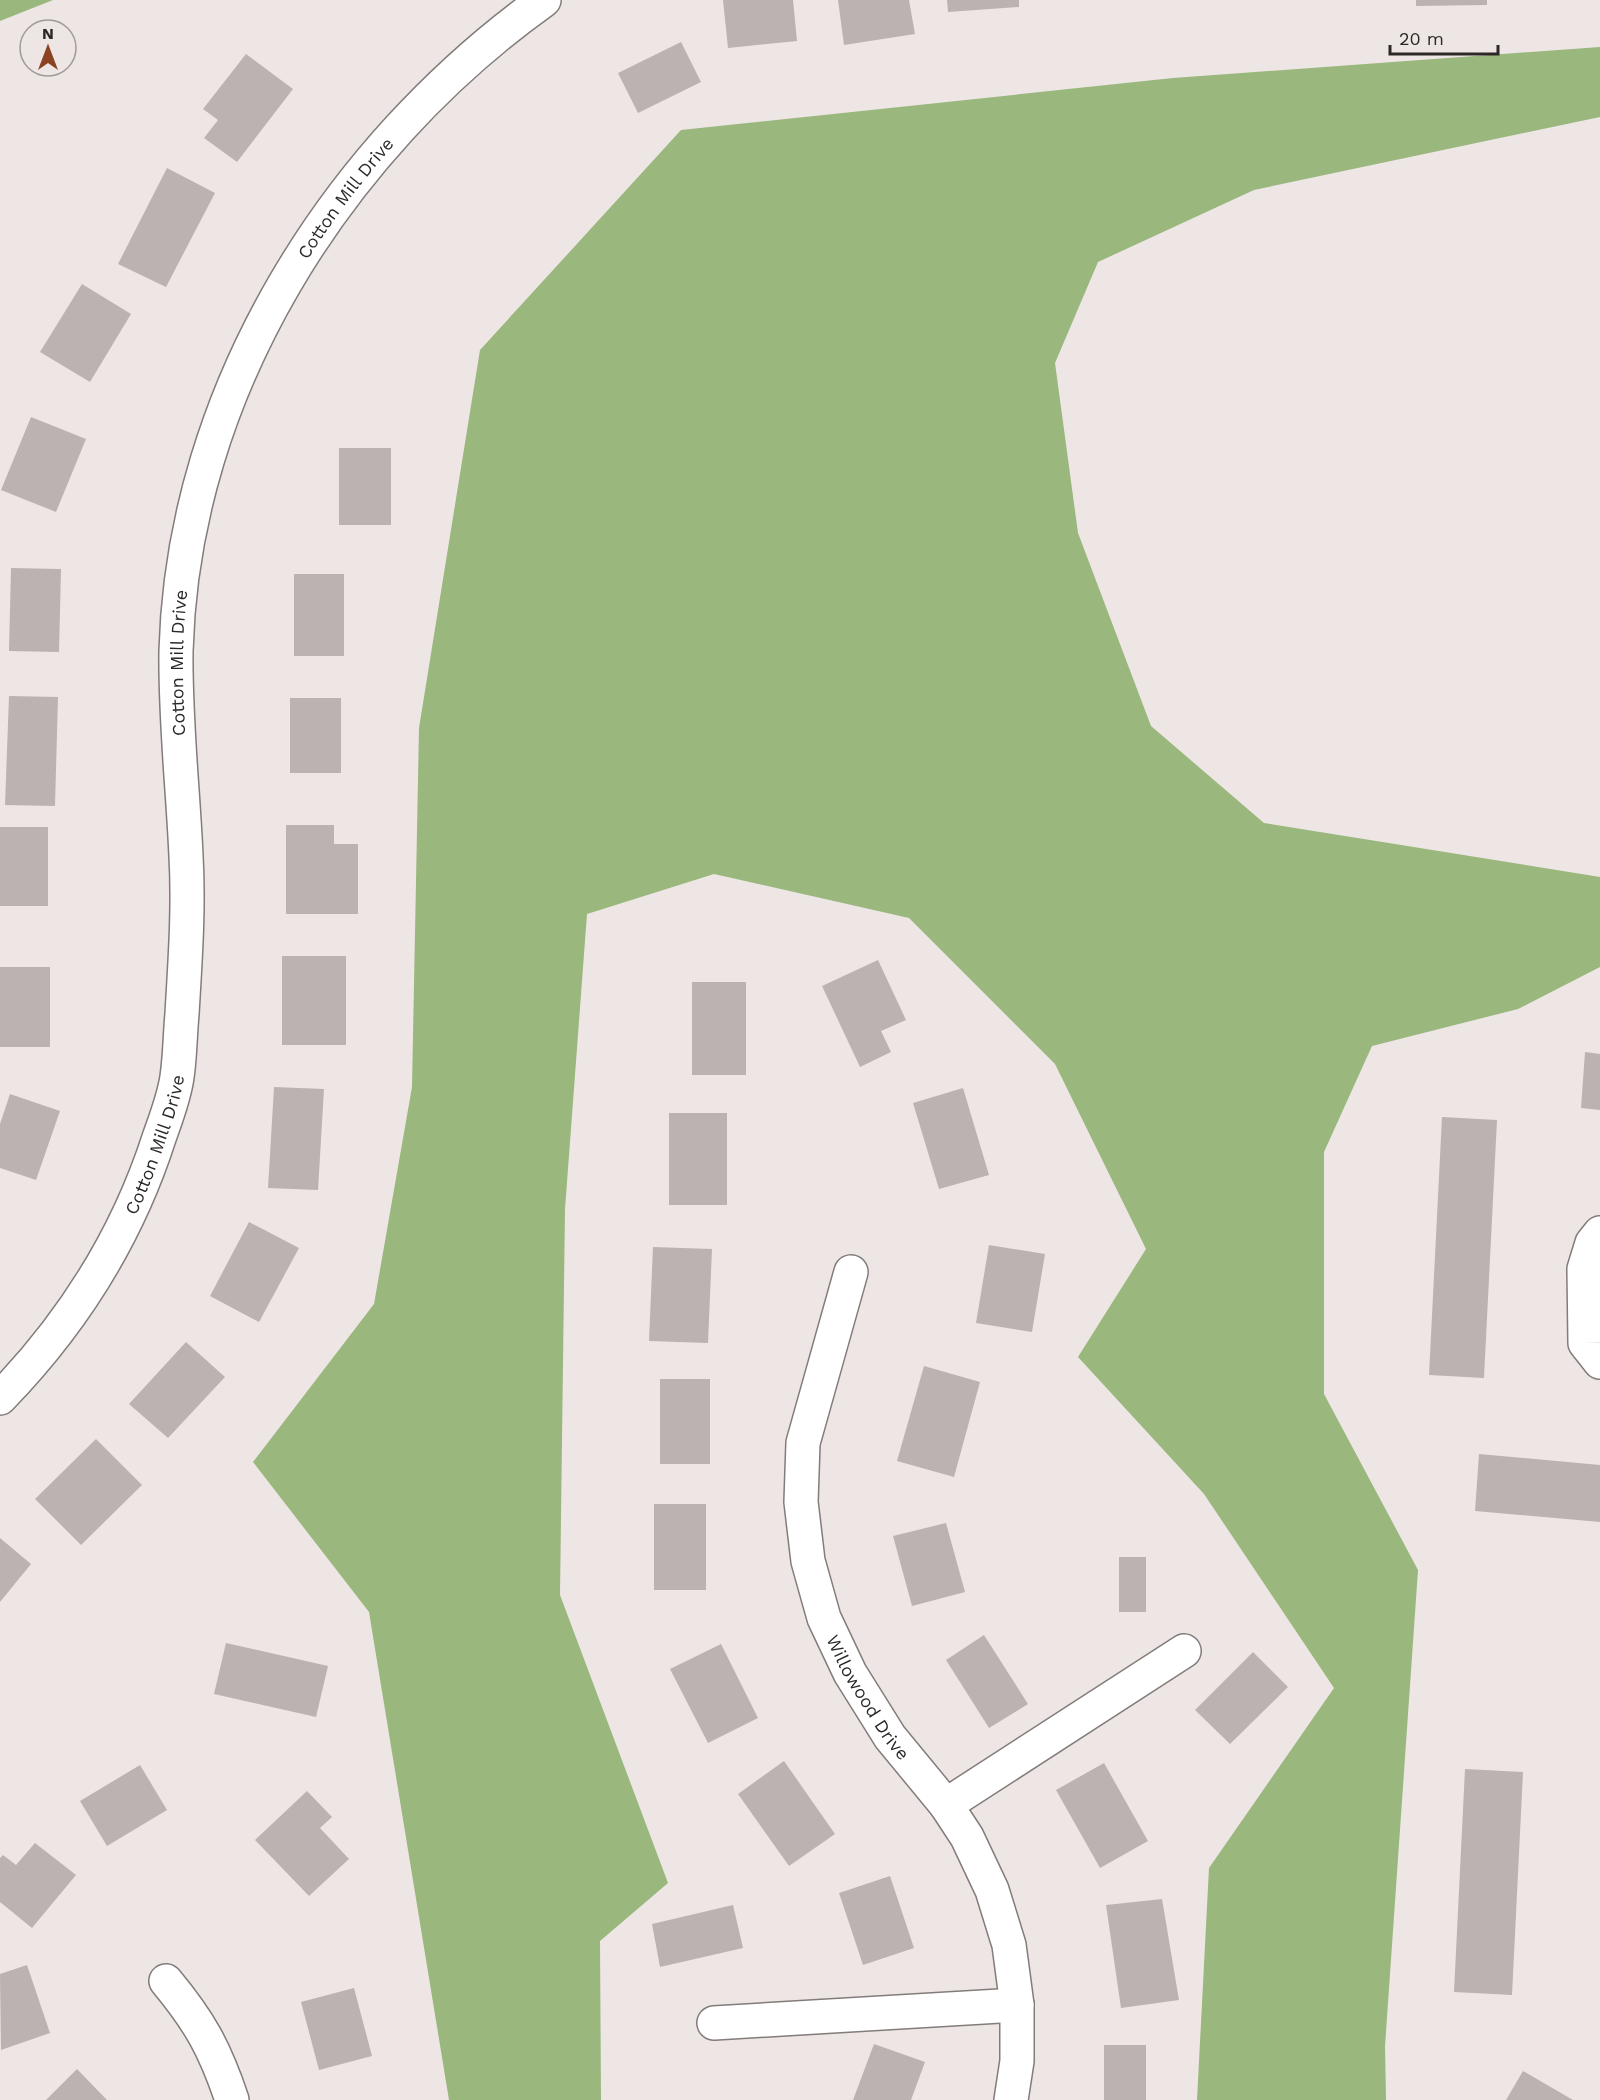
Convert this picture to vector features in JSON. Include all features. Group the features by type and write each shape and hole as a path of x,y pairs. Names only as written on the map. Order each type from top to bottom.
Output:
{"street":[{"name":"Cotton Mill Drive","path":"0,1398 32,1366 76,1307 115,1244 146,1178 177,1078 186,957 187,860 176,651 183,570 195,506 217,428 248,353 291,273 347,190 404,122 454,72 508,26 544,0"},
{"path":"1600,1233 1592,1243 1584,1269 1585,1342 1600,1362"},
{"name":"Willowood Drive","path":"851,1272 803,1443 801,1502 808,1561 824,1618 850,1673 890,1737 946,1805 967,1837 992,1890 1009,1945 1017,2005 1017,2061 1011,2100"},
{"path":"946,1805 1184,1651"},
{"path":"166,1981 195,2016 218,2056 232,2100"},
{"path":"714,2023 1017,2005"}],"green space":[{"path":"0,0 53,0 0,21"},
{"path":"1600,47 1600,117 1254,190 1098,262 1055,363 1078,533 1151,726 1264,823 1600,877 1600,967 1518,1009 1372,1046 1324,1152 1324,1394 1418,1570 1385,2046 1386,2100 1197,2100 1209,1868 1334,1688 1204,1494 1078,1357 1146,1249 1055,1064 909,918 714,874 587,914 565,1209 560,1595 668,1883 600,1941 601,2100 449,2100 369,1612 253,1462 374,1304 412,1087 419,728 480,350 681,130 1173,78"}],"building":[{"path":"723,0 793,0 797,41 728,48"},
{"path":"838,0 909,0 915,34 844,45"},
{"path":"947,0 1019,0 1019,7 948,12"},
{"path":"1416,0 1487,0 1487,5 1416,6"},
{"path":"681,42 701,82 638,113 618,73"},
{"path":"246,54 293,89 237,162 204,138 218,120 203,109"},
{"path":"167,168 215,193 166,287 118,264"},
{"path":"82,284 131,314 90,382 40,352"},
{"path":"31,417 86,439 56,512 1,490"},
{"path":"339,448 391,448 391,525 339,525"},
{"path":"11,568 61,569 59,652 9,651"},
{"path":"294,574 344,574 344,656 294,656"},
{"path":"9,696 58,697 55,806 5,805"},
{"path":"290,698 341,698 341,773 290,773"},
{"path":"286,825 334,825 334,844 358,844 358,914 286,914"},
{"path":"0,827 48,827 48,906 0,906"},
{"path":"282,956 346,956 346,1045 282,1045"},
{"path":"878,960 906,1020 881,1031 891,1052 860,1067 822,986"},
{"path":"0,967 50,967 50,1047 0,1047"},
{"path":"692,982 746,982 746,1075 692,1075"},
{"path":"1585,1052 1600,1054 1600,1110 1581,1108"},
{"path":"274,1087 324,1089 318,1190 268,1188"},
{"path":"963,1088 989,1175 939,1189 913,1103"},
{"path":"10,1094 60,1111 36,1180 0,1168 0,1124"},
{"path":"669,1113 727,1113 727,1205 669,1205"},
{"path":"1442,1117 1497,1120 1484,1378 1429,1375"},
{"path":"249,1222 299,1248 259,1322 210,1296"},
{"path":"989,1245 1045,1254 1032,1332 976,1323"},
{"path":"653,1247 712,1249 708,1343 649,1341"},
{"path":"186,1342 225,1377 168,1438 129,1404"},
{"path":"924,1366 980,1382 954,1477 897,1461"},
{"path":"660,1379 710,1379 710,1464 660,1464"},
{"path":"96,1439 142,1485 81,1545 35,1499"},
{"path":"1479,1454 1600,1465 1600,1522 1475,1511"},
{"path":"654,1504 706,1504 706,1590 654,1590"},
{"path":"946,1523 965,1592 912,1606 893,1536"},
{"path":"0,1538 31,1564 0,1602"},
{"path":"1119,1557 1146,1557 1146,1612 1119,1612"},
{"path":"984,1635 1028,1704 989,1728 946,1660"},
{"path":"226,1643 328,1666 316,1717 214,1694"},
{"path":"721,1644 758,1718 708,1743 670,1669"},
{"path":"1253,1652 1288,1687 1230,1744 1195,1710"},
{"path":"784,1761 835,1834 789,1866 738,1794"},
{"path":"1104,1763 1148,1841 1100,1868 1056,1790"},
{"path":"140,1765 167,1810 107,1846 80,1801"},
{"path":"1465,1769 1523,1772 1512,1995 1454,1992"},
{"path":"307,1791 332,1817 320,1828 349,1859 309,1896 255,1840"},
{"path":"35,1843 76,1875 32,1928 0,1902 0,1858 3,1855 16,1865"},
{"path":"890,1876 914,1948 863,1965 839,1893"},
{"path":"1162,1899 1179,2000 1121,2008 1106,1905"},
{"path":"733,1905 743,1948 660,1967 652,1924"},
{"path":"27,1965 50,2033 1,2050 0,1974"},
{"path":"354,1988 372,2056 319,2070 301,2002"},
{"path":"874,2044 925,2062 911,2100 853,2100"},
{"path":"1104,2045 1146,2045 1146,2100 1104,2100"},
{"path":"77,2069 107,2100 46,2100"},
{"path":"1523,2071 1573,2100 1506,2100"}]}
